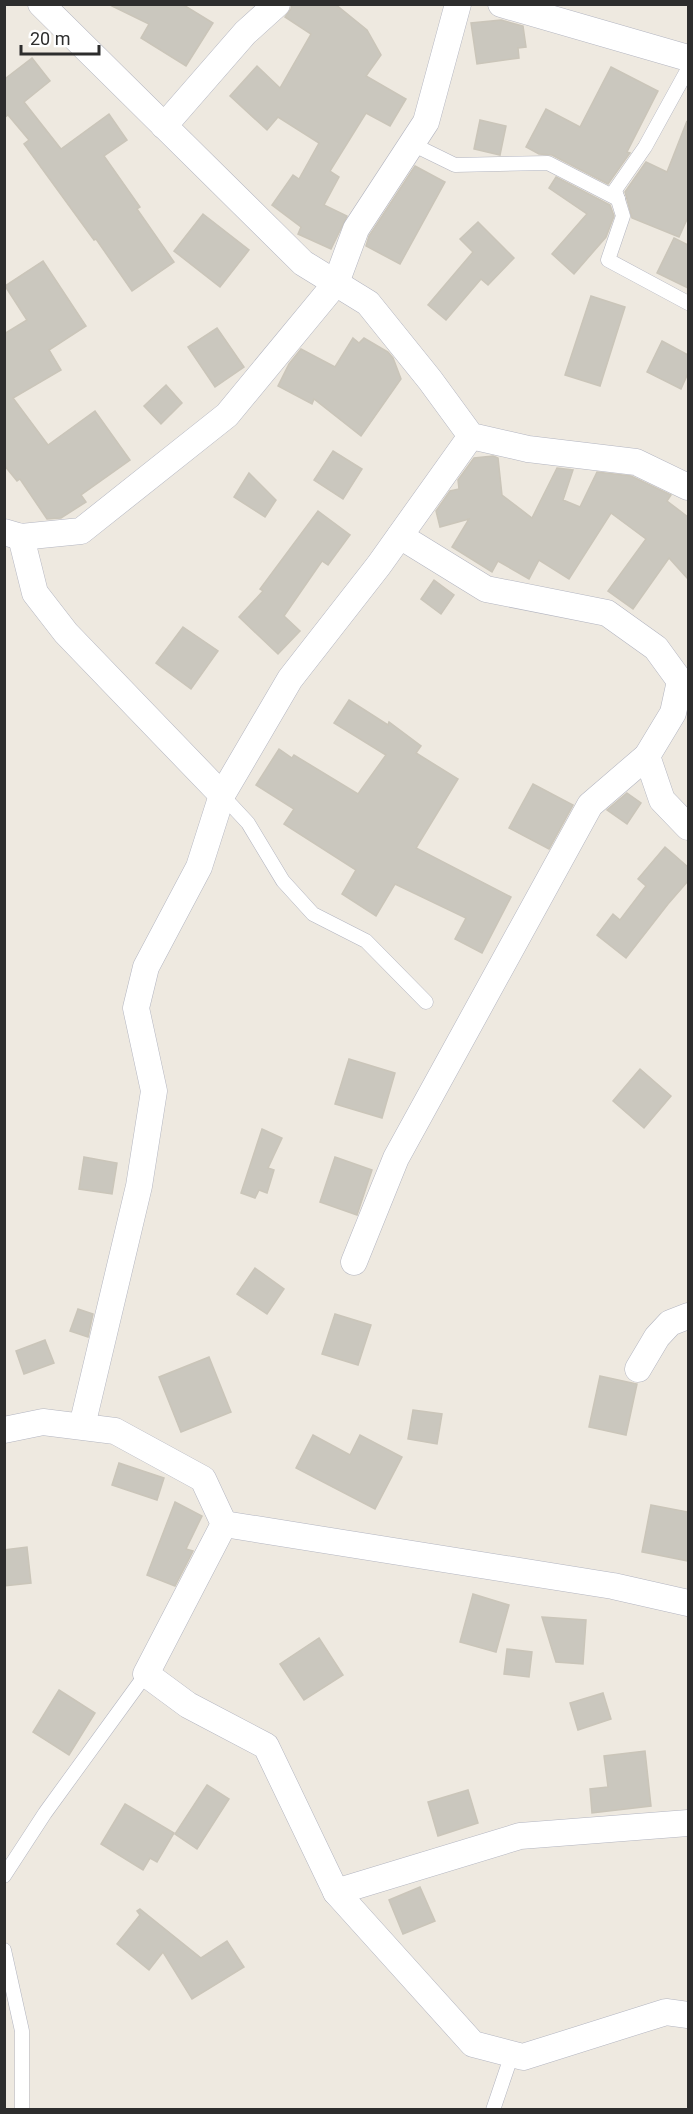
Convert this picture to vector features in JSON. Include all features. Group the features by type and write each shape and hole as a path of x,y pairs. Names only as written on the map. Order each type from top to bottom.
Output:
{"street":[{"path":"41,4 303,263 368,303 430,380 471,436 528,449 636,462 688,487"},
{"path":"164,126 245,33 277,4"},
{"path":"222,795 66,633 35,593 13,535 81,531 227,415 336,283 356,229 426,122 458,4"},
{"path":"501,4 688,58"},
{"path":"82,1426 139,1186 154,1091 136,1008 146,967 199,867 222,795 290,679 400,536 471,436"},
{"path":"354,1262 396,1158 590,805 647,756 673,713 680,681 656,648 607,614 486,589 400,536"},
{"path":"647,756 662,800 688,827"},
{"path":"638,1369 657,1337 670,1323 688,1316"},
{"path":"4,1430 44,1422 115,1431 202,1479 224,1524"},
{"path":"224,1524 613,1586 688,1603"},
{"path":"224,1524 146,1674 188,1705 266,1746 336,1892 473,2044 523,2057 666,2012 688,2015"},
{"path":"336,1892 520,1836 688,1823"}],"lane":[{"path":"688,69 645,147 615,190 623,216 608,260 688,303"},
{"path":"412,144 455,165 548,163 618,199"},
{"path":"222,795 248,822 283,881 313,914 366,941 426,1002"},
{"path":"4,1876 45,1813 146,1674"},
{"path":"4,1950 22,2031 22,2109"},
{"path":"492,2109 512,2054"}],"building":[{"path":"108,4 182,4 213,23 186,66 141,38 149,24"},
{"path":"292,4 335,4 367,30 381,55 366,76 406,99 390,126 366,113 330,171 339,177 324,205 347,216 331,249 298,234 301,227 272,205 293,175 299,179 319,143 278,117 267,130 230,96 257,66 280,88 311,34 285,17"},
{"path":"501,20 523,26 526,47 518,48 519,58 477,64 471,23"},
{"path":"32,58 50,81 24,102 61,149 109,114 127,140 104,156 140,207 137,209 174,262 132,291 24,144 29,140 8,115 4,118 4,76 6,78"},
{"path":"611,67 658,91 627,152 630,153 608,184 552,155 539,154 526,147 546,109 580,127"},
{"path":"480,120 506,126 500,155 474,149"},
{"path":"687,121 688,217 679,237 632,218 625,192 646,162 667,172"},
{"path":"415,166 445,182 400,264 366,246 369,236"},
{"path":"556,177 610,205 614,216 606,237 574,274 552,254 587,214 549,188"},
{"path":"203,214 249,250 220,287 174,251"},
{"path":"478,222 514,258 488,285 481,279 446,320 428,305 473,252 460,239"},
{"path":"674,238 688,245 688,288 657,273"},
{"path":"43,261 86,326 49,350 61,370 13,398 48,445 95,411 130,460 81,495 86,502 61,518 47,519 20,479 17,481 4,465 4,334 27,320 5,286"},
{"path":"591,296 625,307 600,386 565,375"},
{"path":"217,328 244,367 215,387 188,347"},
{"path":"353,338 359,343 364,338 388,352 393,358 401,379 361,436 314,399 312,404 278,386 289,364 301,349 335,367"},
{"path":"662,341 688,355 688,373 681,389 647,372"},
{"path":"166,385 182,403 161,424 144,406"},
{"path":"333,451 362,469 343,499 314,480"},
{"path":"493,456 498,458 502,495 532,518 557,468 573,470 563,500 580,507 597,472 631,476 671,495 667,501 688,517 688,579 669,558 633,609 608,591 646,539 611,513 569,579 539,560 529,579 498,561 492,572 452,547 469,519 440,527 436,511 450,491 459,489 458,480 474,458"},
{"path":"249,473 276,500 265,517 234,497"},
{"path":"318,511 350,535 328,565 322,561 284,616 300,631 278,654 239,617 263,591 260,589"},
{"path":"434,580 454,595 441,614 421,599"},
{"path":"183,627 218,651 191,689 156,663"},
{"path":"349,700 388,725 389,722 421,746 416,753 458,779 416,848 511,897 482,953 455,939 466,918 395,884 376,916 342,894 356,870 284,824 294,809 256,785 279,749 292,758 294,755 358,794 386,755 334,723"},
{"path":"533,784 573,805 549,849 509,828"},
{"path":"627,793 641,803 627,824 607,810"},
{"path":"665,847 688,867 688,881 626,958 597,935 613,914 620,920 646,886 638,879"},
{"path":"349,1059 395,1073 382,1118 335,1104"},
{"path":"640,1069 671,1096 644,1128 613,1101"},
{"path":"262,1129 282,1138 268,1168 274,1170 267,1193 259,1190 255,1198 241,1193"},
{"path":"84,1157 117,1163 112,1194 79,1189"},
{"path":"335,1157 372,1170 357,1215 320,1202"},
{"path":"255,1268 284,1289 267,1314 237,1294"},
{"path":"78,1309 93,1314 88,1337 70,1331"},
{"path":"335,1314 371,1325 358,1365 322,1354"},
{"path":"45,1340 54,1363 24,1374 16,1351"},
{"path":"209,1357 231,1412 181,1432 159,1377"},
{"path":"600,1376 637,1384 626,1435 589,1427"},
{"path":"413,1410 442,1414 437,1444 408,1439"},
{"path":"313,1435 350,1455 360,1435 402,1457 375,1509 296,1468"},
{"path":"119,1463 164,1478 157,1500 112,1485"},
{"path":"175,1502 202,1516 186,1549 193,1551 175,1586 147,1575"},
{"path":"651,1505 688,1512 688,1561 642,1552"},
{"path":"27,1547 31,1583 4,1586 4,1550"},
{"path":"473,1594 509,1605 496,1652 460,1642"},
{"path":"542,1617 586,1620 583,1664 556,1662"},
{"path":"319,1638 343,1675 304,1700 280,1664"},
{"path":"507,1649 532,1652 529,1677 504,1674"},
{"path":"59,1690 95,1713 69,1755 33,1732"},
{"path":"603,1693 611,1719 578,1730 570,1703"},
{"path":"645,1751 651,1806 592,1813 590,1789 608,1787 604,1756"},
{"path":"207,1785 229,1799 197,1849 175,1834"},
{"path":"468,1790 478,1823 438,1836 428,1802"},
{"path":"125,1804 174,1833 157,1862 150,1858 143,1870 101,1844"},
{"path":"420,1887 435,1921 403,1934 389,1900"},
{"path":"140,1909 201,1958 227,1941 244,1967 192,1999 163,1952 149,1970 117,1944 140,1915 137,1911"}]}
